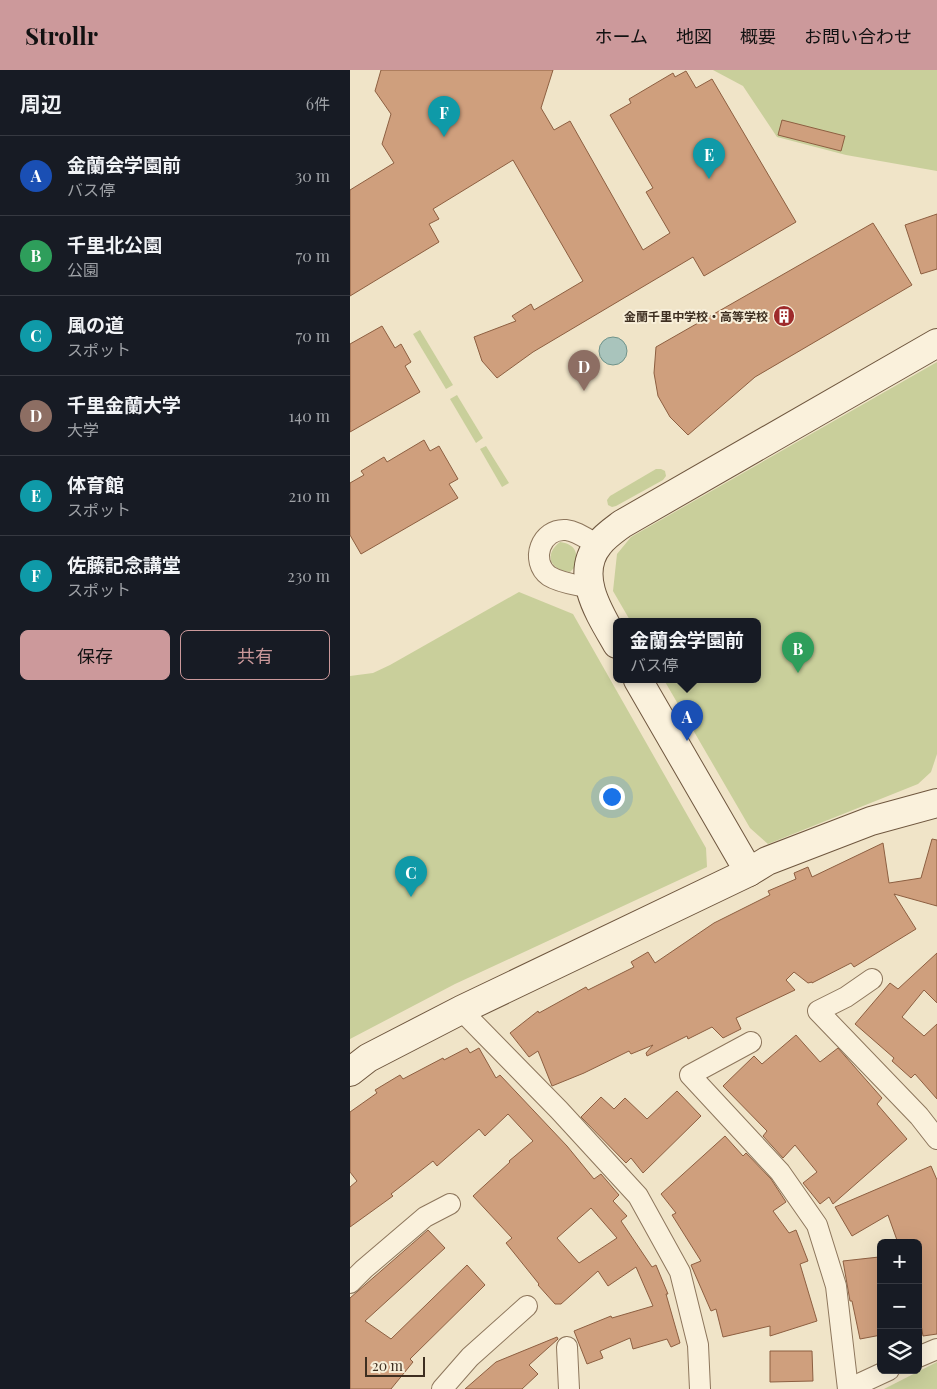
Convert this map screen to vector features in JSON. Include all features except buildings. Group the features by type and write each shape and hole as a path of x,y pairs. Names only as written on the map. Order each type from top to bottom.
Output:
{"street":[{"path":"613,637 600,614 590,588 588,576 590,564 598,545 622,524 937,344"},
{"path":"590,588 552,578 547,574 539,561 540,545 551,533 558,530 568,530 598,545"},
{"path":"640,683 748,872"},
{"path":"350,1072 368,1058 461,1010 748,872 767,861 871,821 937,803"},
{"path":"872,978 846,997 818,1011 919,1116 937,1139"},
{"path":"461,1010 559,1110 638,1196 680,1272 698,1345 700,1389"},
{"path":"751,1042 690,1075 780,1172 817,1225 836,1286 848,1389 880,1374"},
{"path":"350,1283 425,1217 450,1204"},
{"path":"442,1389 470,1357 526,1306"},
{"path":"567,1347 569,1389"},
{"path":"922,1355 937,1349"}],"green space":[{"path":"713,70 937,70 937,171 846,155 777,137 743,86"},
{"path":"420,330 453,385 446,389 413,334"},
{"path":"937,362 937,754 931,772 918,784 768,844 750,828 666,683 761,683 761,618 629,618 613,591 617,554 631,537"},
{"path":"457,395 483,438 476,443 450,399"},
{"path":"486,446 509,483 502,487 480,449"},
{"path":"656,469 665,471 666,476 663,480 616,506 608,505 607,500 610,496"},
{"path":"560,542 572,547 576,553 576,566 570,572 557,568 551,561 552,551"},
{"path":"519,592 573,614 706,848 707,867 455,984 350,1039 350,676 373,673 390,665"},
{"path":"937,1362 937,1389 884,1389 913,1374 922,1374 922,1370"}],"water":[{"path":"613,337 623,341 627,351 623,361 613,365 603,361 599,351 603,341"}],"place":[{"name":"佐藤記念講堂","path":"444,137"},
{"name":"体育館","path":"709,179"},
{"name":"金蘭千里中学校・高等学校","path":"784,316"},
{"name":"千里金蘭大学","path":"584,391"},
{"name":"千里北公園","path":"798,673"},
{"name":"金蘭会学園前","path":"687,741"},
{"name":"風の道","path":"411,897"}]}
